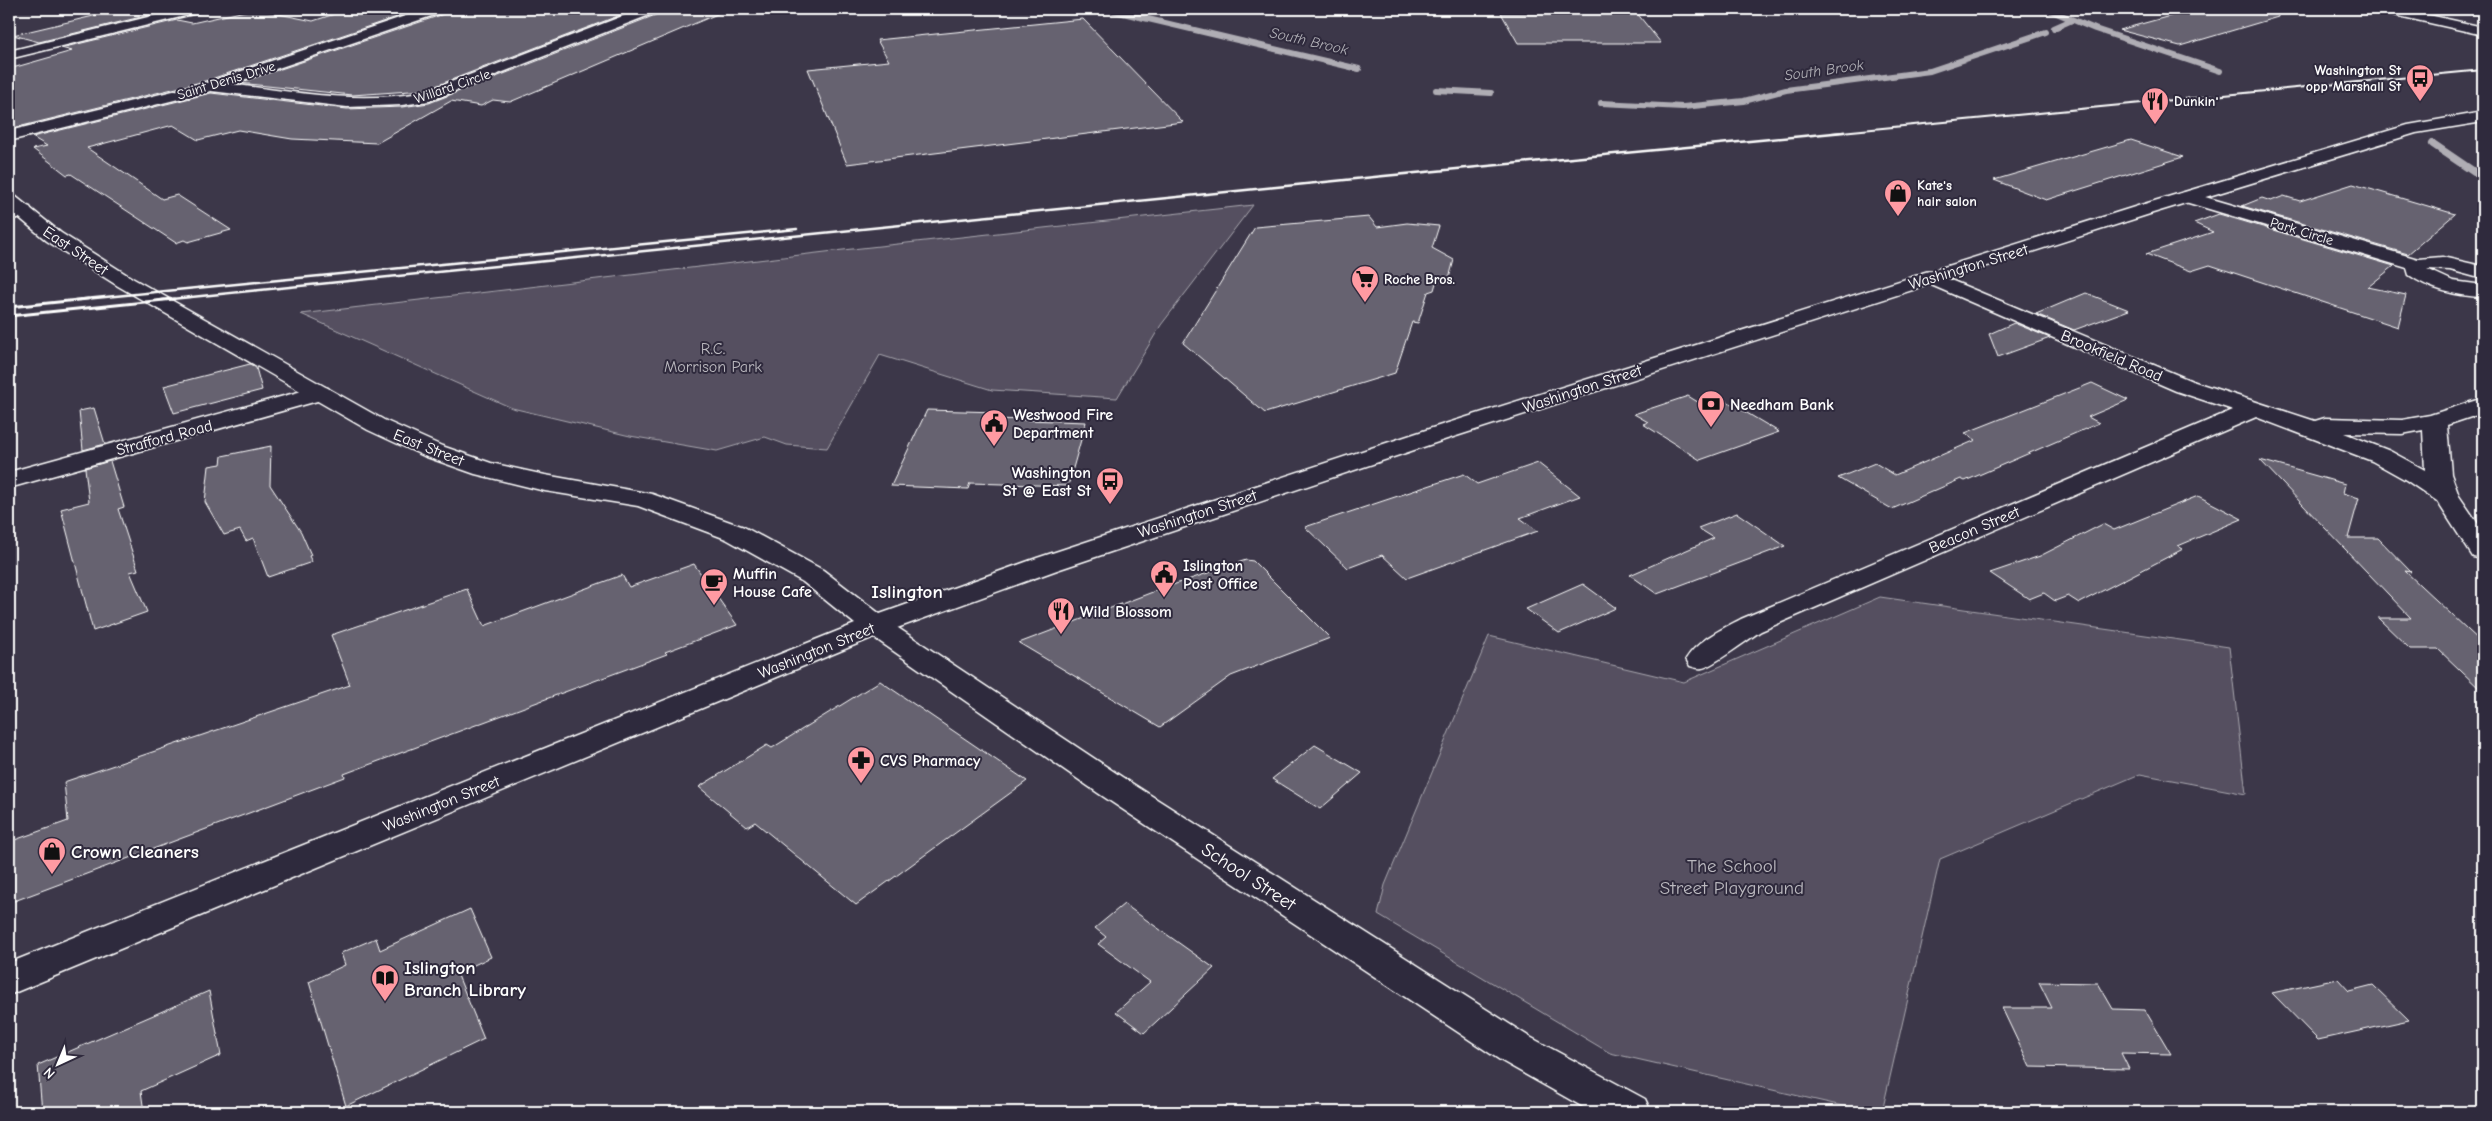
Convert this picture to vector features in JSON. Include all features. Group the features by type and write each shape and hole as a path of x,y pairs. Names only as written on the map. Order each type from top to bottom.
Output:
{"street":[{"path":"9,55 196,9"},
{"name":"Saint Denis Drive","path":"9,136 211,86 438,9"},
{"name":"Willard Circle","path":"211,86 349,104 381,104 407,101 429,96 652,9"},
{"path":"2386,9 2483,31"},
{"name":"Washington Street","path":"2414,128 2439,115 2476,102"},
{"name":"Washington Street","path":"9,979 876,626 1047,564 1226,504 1930,277 2414,128 2483,117"},
{"name":"Park Circle","path":"2188,197 2417,265 2428,262 2446,262 2483,273"},
{"name":"East Street","path":"13,209 125,282 376,424 417,443 484,469 545,483 643,499 735,533 813,576 876,626"},
{"name":"Park Circle","path":"2417,265 2416,271 2427,279 2452,287 2483,291"},
{"name":"Brookfield Road","path":"1930,277 2149,372 2252,410 2298,422 2381,456 2415,475 2446,496"},
{"name":"Strafford Road","path":"9,480 320,393"},
{"name":"Brookfield Road","path":"2298,422 2371,428 2402,427 2435,421 2483,405"},
{"name":"Beacon Street","path":"1701,659 1724,641 1751,625 2252,410"},
{"name":"Brookfield Road","path":"2435,421 2438,474 2446,496 2483,552"},
{"name":"School Street","path":"876,626 1110,785 1514,1048 1630,1112"}],"green space":[{"name":"R.C. Morrison Park","path":"1253,205 1161,325 1117,398 992,390 880,355 827,448 787,445 765,437 717,451 630,436 512,408 301,314 834,251"},
{"name":"The School Street Playground","path":"1880,597 2229,647 2246,794 2140,774 1940,859 1882,1112 1869,1112 1610,1053 1378,915 1385,885 1489,636 1684,682"}],"building":[{"path":"123,9 153,14 39,42 13,35"},
{"path":"254,9 313,21 350,9 421,9 205,81 14,128 9,125 9,69 72,51 61,48 177,20 192,23"},
{"path":"447,9 636,9 425,90 352,95 239,83 444,14"},
{"path":"661,9 729,9 510,102 493,100 481,106 451,101 377,143 292,139 238,130 198,140 173,125 87,148 162,199 177,195 231,230 188,242 184,240 176,243 71,174 67,175 33,149 47,146 32,137 211,93 347,109 402,107 429,103 658,14"},
{"path":"2196,9 2277,9 2278,17 2180,46 2119,30"},
{"path":"1636,12 1661,43 1518,43 1501,13"},
{"path":"1083,19 1183,122 847,164 808,69 889,61 877,40"},
{"path":"2131,140 2183,157 2046,200 1994,180"},
{"path":"2353,184 2455,214 2408,254 2242,206 2262,198 2271,201 2284,196 2300,201"},
{"path":"2219,214 2394,266 2368,287 2406,295 2398,327 2210,265 2191,271 2146,254 2213,232 2194,223"},
{"path":"1369,217 1377,227 1407,223 1439,226 1432,248 1454,260 1449,278 1436,283 1434,290 1428,292 1418,323 1412,322 1395,373 1265,413 1183,343 1255,227"},
{"path":"2086,293 2129,310 2074,330 2036,314"},
{"path":"2014,323 2050,338 1998,357 1989,334"},
{"path":"250,364 256,368 262,390 174,413 164,386"},
{"path":"2092,383 2128,400 2088,417 2099,423 1965,481 1961,479 1892,509 1838,478 1875,463 1895,475 1976,440 1965,433"},
{"name":"Needham Bank","path":"1688,396 1701,404 1720,397 1779,432 1700,460 1643,424 1648,422 1634,414"},
{"path":"94,408 105,444 83,450 79,411"},
{"name":"Westwood Fire Department","path":"927,410 998,412 995,419 1086,422 1068,486 970,483 968,489 891,486"},
{"path":"271,446 270,485 301,532 312,562 268,577 253,538 246,541 240,530 224,535 205,502 209,466 221,464 222,456"},
{"path":"2260,460 2345,484 2343,493 2359,498 2348,538 2378,538 2411,572 2405,571 2483,644 2483,692 2438,649 2410,649 2378,618 2411,618"},
{"path":"110,461 124,507 118,509 138,570 130,572 147,612 93,631 61,509 89,502 85,468"},
{"path":"1538,463 1580,496 1520,518 1538,531 1407,578 1382,555 1348,568 1305,527 1464,474 1477,484"},
{"path":"2198,496 2242,519 2178,546 2183,549 2079,603 2068,596 2055,601 2044,593 2029,599 1990,573 2040,556 2103,524 2114,530"},
{"path":"1737,513 1785,546 1657,594 1630,575 1714,538 1698,528"},
{"path":"1246,560 1253,561 1330,638 1231,676 1160,727 1019,643 1158,590"},
{"path":"694,564 737,625 665,652 667,654 344,774 345,777 9,903 9,842 68,821 64,782 350,685 331,635 467,589 484,626 622,575 629,587"},
{"path":"1583,584 1616,608 1559,633 1526,609"},
{"path":"880,681 1027,781 856,905 755,822 747,827 699,787 767,745 772,748"},
{"path":"1315,745 1362,773 1320,809 1272,779"},
{"path":"1124,904 1214,968 1144,1033 1116,1012 1150,982 1098,944 1106,937 1095,928"},
{"path":"470,909 491,957 457,973 484,1039 346,1106 309,982 345,965 341,953 376,938 380,950"},
{"path":"2338,979 2349,991 2373,985 2409,1020 2318,1040 2272,993"},
{"path":"2039,982 2098,983 2113,1009 2145,1010 2171,1054 2121,1053 2129,1069 2030,1067 2002,1008 2052,1008"},
{"path":"209,991 221,1055 141,1091 144,1112 42,1112 38,1065"}],"waterway":[{"name":"South Brook","path":"1106,9 1359,69"},
{"path":"2047,9 2095,29 2220,71"},
{"name":"South Brook","path":"2054,28 2072,20"},
{"name":"South Brook","path":"1601,103 1683,107 1744,101 1786,90 1930,71 2046,32"},
{"name":"South Brook","path":"1436,90 1491,93"},
{"path":"2433,144 2483,178"}],"railway":[{"path":"1831,133 2483,70"},
{"path":"162,300 1384,176 1844,132"},
{"path":"75,300 797,229"},
{"path":"9,307 88,299"},
{"path":"9,316 174,299"}],"place":[{"name":"Washington St opp Marshall St","path":"2420,102"},
{"name":"Dunkin'","path":"2155,125"},
{"name":"Kate's hair salon","path":"1898,217"},
{"name":"Roche Bros.","path":"1365,303"},
{"name":"Needham Bank","path":"1711,428"},
{"name":"Westwood Fire Department","path":"994,447"},
{"name":"Washington St @ East St","path":"1110,505"},
{"name":"Islington Post Office","path":"1164,598"},
{"name":"Muffin House Cafe","path":"714,606"},
{"name":"Wild Blossom","path":"1061,635"},
{"name":"CVS Pharmacy","path":"861,784"},
{"name":"Crown Cleaners","path":"52,875"},
{"name":"Islington Branch Library","path":"385,1002"}],"district":[{"name":"Islington","path":"907,591"}]}
